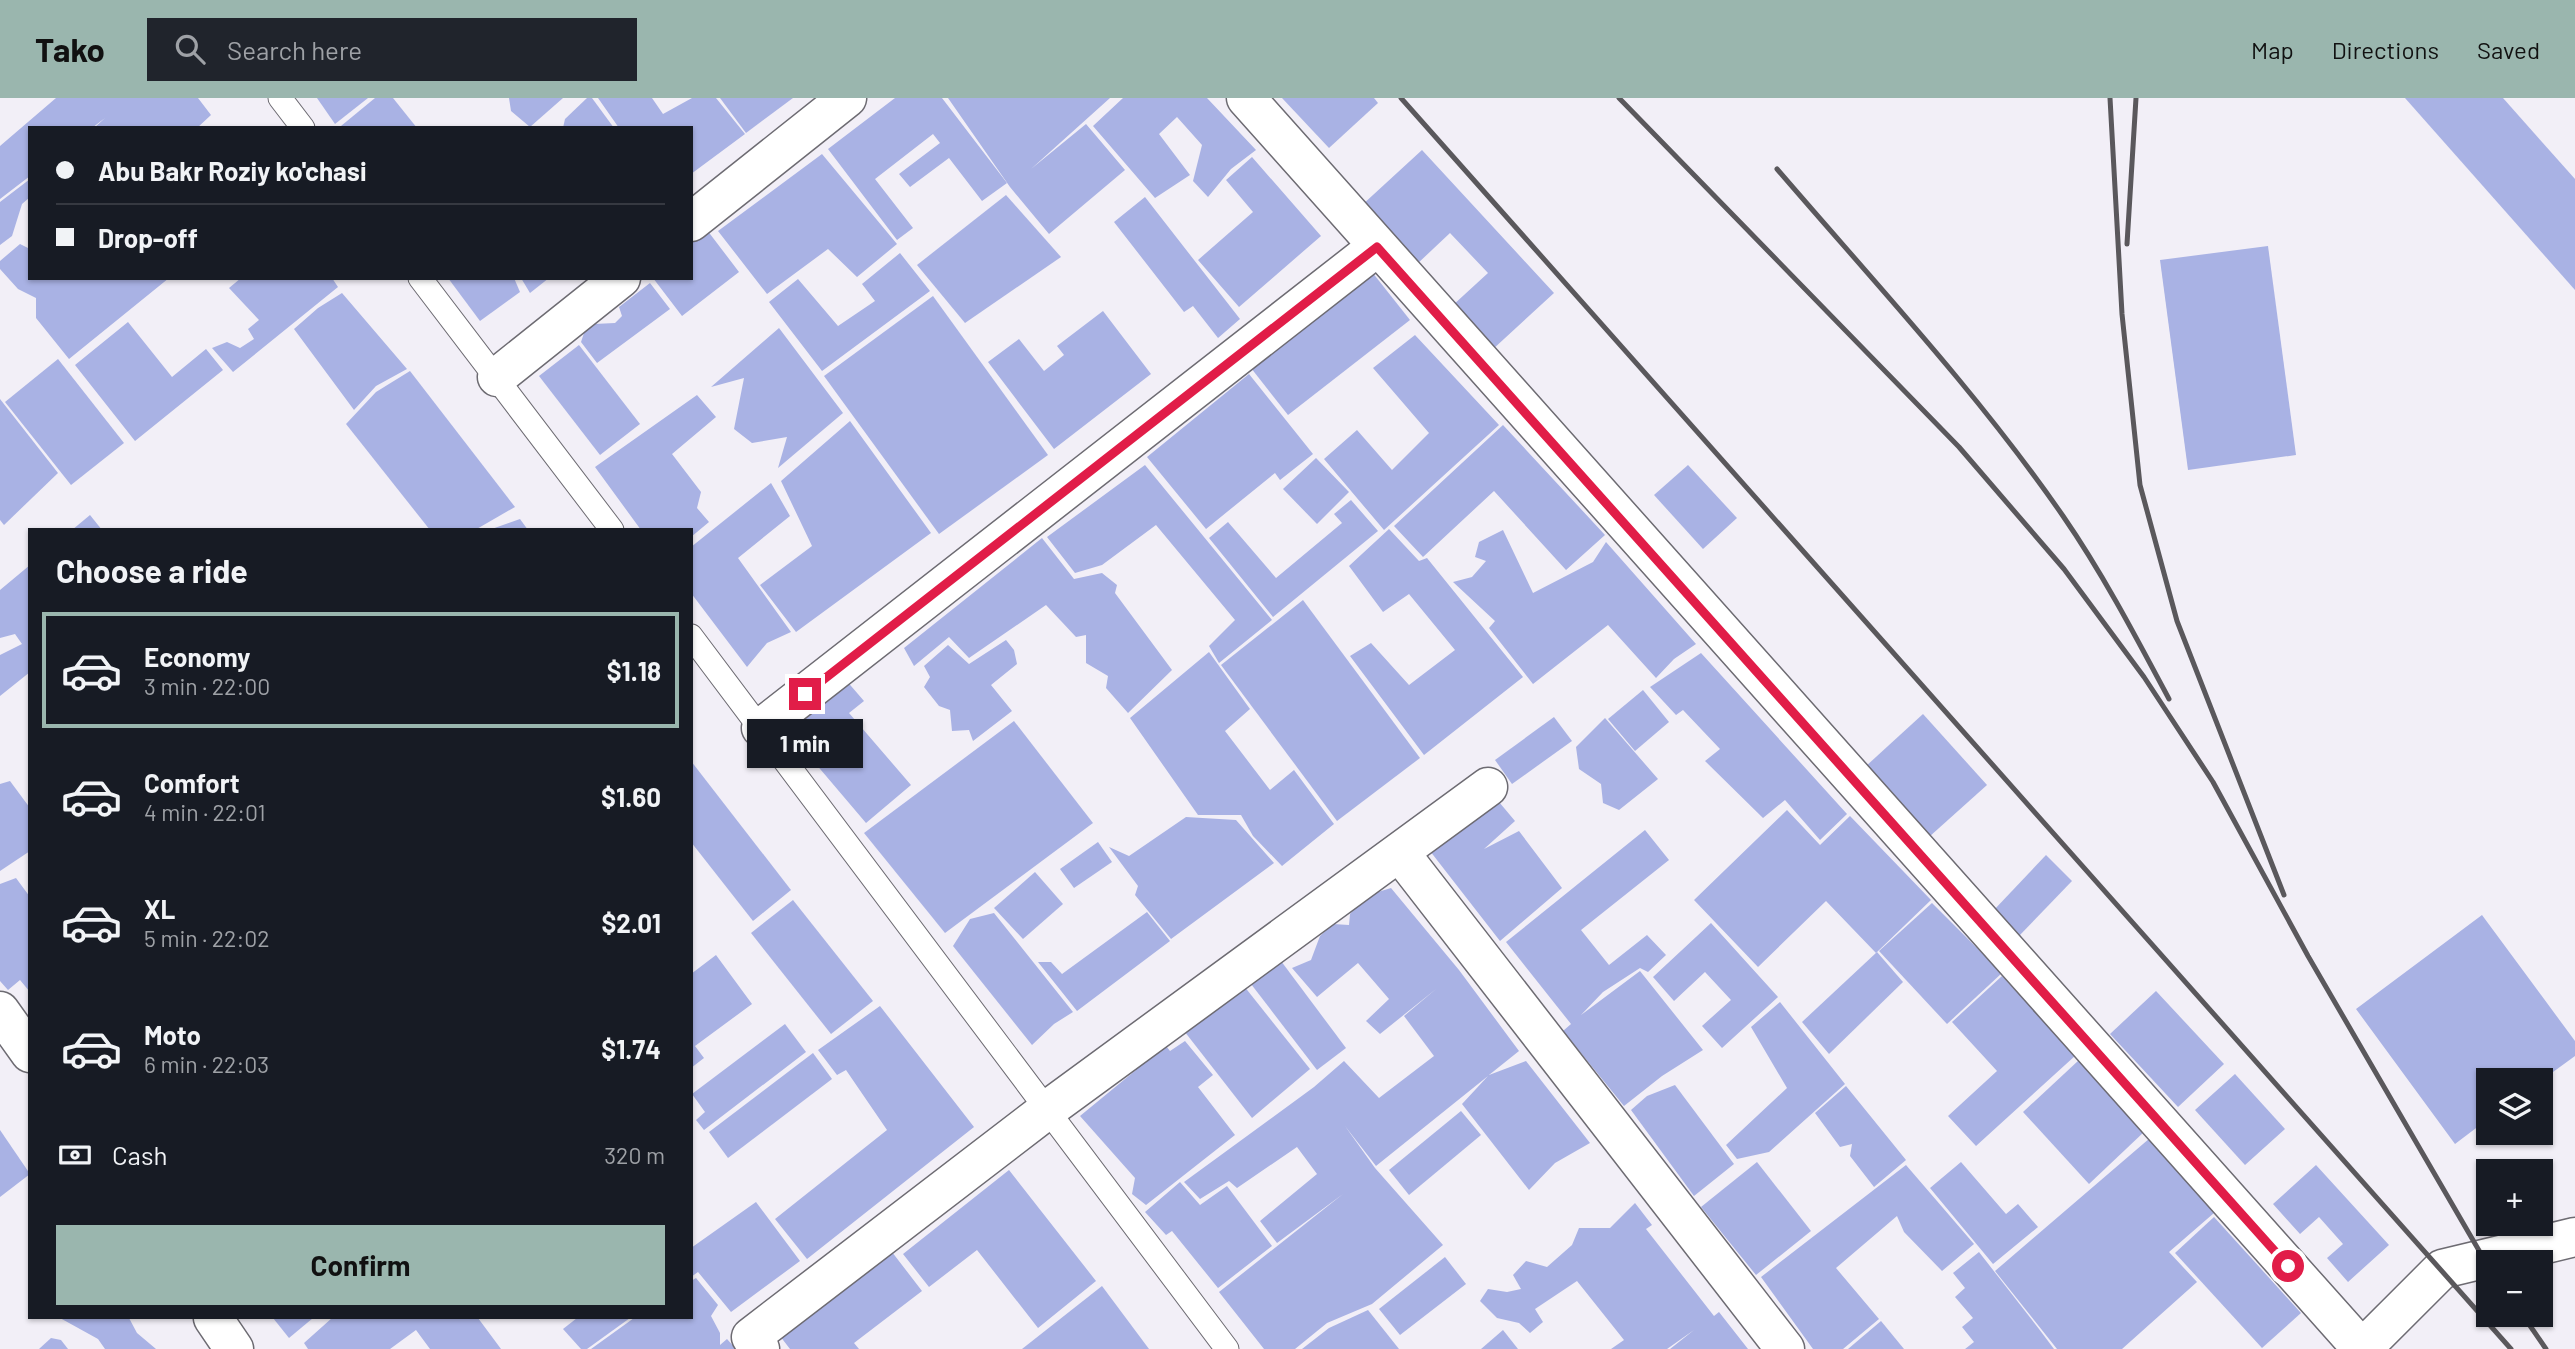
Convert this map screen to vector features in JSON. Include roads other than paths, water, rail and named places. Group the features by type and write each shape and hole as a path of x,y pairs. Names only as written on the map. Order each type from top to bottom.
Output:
{"street":[{"path":"693,220 847,98"},
{"path":"1246,98 2362,1349 2442,1269 2575,1237"},
{"path":"761,728 1377,247"},
{"path":"497,377 618,280"},
{"path":"761,1349 751,1337 1047,1110 1488,787"},
{"path":"1399,853 1785,1349"},
{"path":"0,1012 28,1050"},
{"path":"214,1319 234,1349"}],"lane":[{"path":"279,98 301,126"},
{"path":"422,280 610,528"},
{"path":"693,639 1227,1349"}],"railway":[{"path":"1401,98 2511,1349"},
{"path":"1619,98 1959,447 2064,569 2144,677 2213,782 2308,956 2479,1250"},
{"path":"2110,98 2122,314 2140,485 2177,621 2284,895"},
{"path":"2127,244 2136,98"},
{"path":"1777,169 1961,382 2030,470 2092,560 2169,699"},
{"path":"2531,1327 2546,1349"}]}
